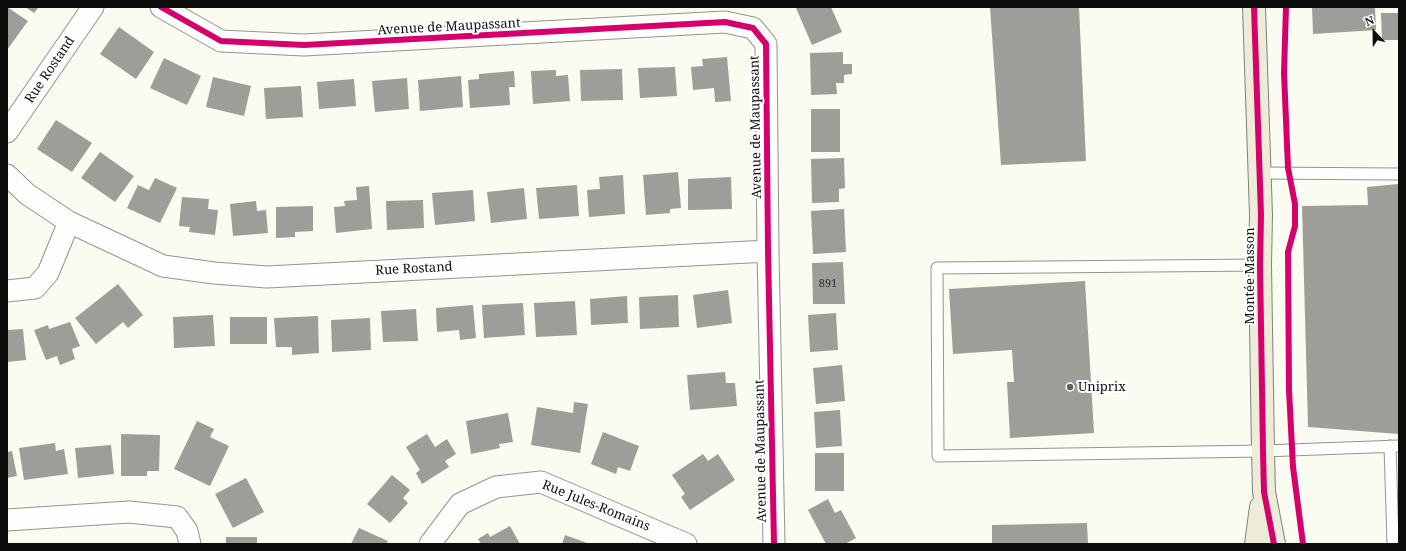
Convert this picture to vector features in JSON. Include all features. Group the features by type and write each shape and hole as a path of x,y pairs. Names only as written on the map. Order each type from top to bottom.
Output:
{"main road":[{"name":"Montée Masson","path":"1254,7 1261,215 1260,265 1262,451 1264,492 1274,544"},
{"name":"Montée Masson","path":"1256,544 1260,509 1264,492"}],"street":[{"name":"Rue Rostand","path":"7,132 93,7"},
{"name":"Avenue de Maupassant","path":"162,7 221,41 304,45 725,22 752,28 766,44 768,251 774,544"},
{"name":"Rue Rostand","path":"7,175 27,194 69,222 163,266 214,273 266,277 768,251"},
{"path":"7,291 35,288 48,273 69,222"},
{"name":"Rue Jules-Romains","path":"430,544 460,504 496,487 541,482 686,544"},
{"path":"7,520 129,512 177,517 187,531 190,544"}],"lane":[{"path":"1259,173 1399,174"},
{"path":"1260,265 937,268 938,456 1262,451 1394,446 1393,544"}],"building":[{"path":"7,7 28,21 7,50"},
{"path":"25,7 39,7 34,13"},
{"path":"831,7 842,32 812,45 796,8"},
{"path":"990,7 1079,7 1086,161 1001,165"},
{"path":"1312,7 1375,7 1376,30 1313,34"},
{"path":"1381,13 1399,13 1399,40 1382,40"},
{"path":"119,27 154,52 136,79 100,54"},
{"path":"843,52 843,64 852,64 852,74 844,75 844,83 836,83 837,94 811,95 810,53"},
{"path":"727,57 731,101 715,102 714,88 693,90 691,67 703,66 702,59"},
{"path":"164,58 201,76 187,105 150,88"},
{"path":"675,67 677,96 640,98 638,68"},
{"path":"622,69 623,100 581,101 580,70"},
{"path":"556,70 556,76 568,75 570,101 533,104 531,71"},
{"path":"514,71 515,87 509,87 510,105 470,108 468,80 479,79 479,74"},
{"path":"461,76 463,107 420,111 418,80"},
{"path":"213,77 251,86 244,116 206,107"},
{"path":"407,78 409,109 375,112 372,81"},
{"path":"354,79 356,106 319,109 317,82"},
{"path":"301,86 303,117 266,119 264,88"},
{"path":"811,109 840,109 840,152 811,152"},
{"path":"56,120 92,143 72,172 37,149"},
{"path":"100,152 134,176 115,202 81,178"},
{"path":"844,158 845,188 839,189 839,202 812,203 811,159"},
{"path":"678,172 681,208 670,209 670,213 646,215 643,175"},
{"path":"623,175 625,214 589,217 587,190 600,189 599,177"},
{"path":"731,177 732,209 688,210 688,179"},
{"path":"155,178 177,188 160,223 127,208 138,185 149,190"},
{"path":"1398,184 1399,434 1308,427 1302,206 1368,205 1367,187"},
{"path":"577,185 579,216 539,219 536,188"},
{"path":"369,186 372,229 336,233 334,207 345,206 344,201 357,200 356,187"},
{"path":"524,188 527,219 491,223 487,192"},
{"path":"473,190 475,221 435,225 432,193"},
{"path":"182,197 209,199 208,209 218,210 215,235 189,232 190,227 179,226"},
{"path":"423,200 424,228 387,230 386,201"},
{"path":"256,201 257,211 266,210 268,233 233,236 230,204"},
{"path":"313,206 313,231 295,232 295,237 276,238 276,207"},
{"path":"844,209 846,252 813,254 811,211"},
{"path":"843,262 845,304 813,304 812,263"},
{"path":"1085,281 1094,433 1010,438 1007,382 1014,382 1012,350 953,354 949,289"},
{"path":"118,284 143,315 128,328 123,322 96,344 75,318"},
{"path":"728,290 732,323 697,328 693,295"},
{"path":"678,295 679,327 640,329 639,297"},
{"path":"627,296 628,323 591,325 590,299"},
{"path":"575,301 577,335 536,337 534,303"},
{"path":"523,303 525,335 484,338 482,305"},
{"path":"473,305 476,338 460,340 459,330 437,332 436,308"},
{"path":"416,309 418,341 383,342 381,311"},
{"path":"836,313 838,350 810,352 808,315"},
{"path":"213,315 215,346 174,348 173,317"},
{"path":"318,316 319,353 292,355 292,347 276,347 274,318"},
{"path":"230,317 267,317 267,344 230,344"},
{"path":"370,318 371,350 332,352 331,320"},
{"path":"70,322 80,346 72,349 75,359 60,365 57,356 46,360 34,330 48,325 49,329"},
{"path":"23,329 26,360 7,362 7,330"},
{"path":"842,365 845,401 816,404 813,368"},
{"path":"725,372 726,383 735,383 737,406 690,410 687,375"},
{"path":"574,402 588,404 580,453 531,445 537,407 573,413"},
{"path":"840,410 842,446 816,448 814,412"},
{"path":"508,413 513,442 499,444 500,448 471,454 466,421"},
{"path":"197,421 214,429 210,437 229,446 210,486 174,469"},
{"path":"603,432 639,446 630,471 618,467 616,474 591,464"},
{"path":"121,434 160,435 159,471 147,471 147,476 121,476"},
{"path":"427,434 435,447 447,439 456,454 445,461 449,467 422,484 416,473 420,470 406,447"},
{"path":"55,443 56,451 64,449 68,474 24,480 19,448"},
{"path":"111,445 114,474 78,478 75,448"},
{"path":"12,451 17,476 7,478 7,452"},
{"path":"815,453 844,453 844,491 815,491"},
{"path":"703,454 708,461 718,454 735,480 690,510 681,497 685,494 672,475"},
{"path":"392,475 410,490 403,498 408,503 390,523 367,504"},
{"path":"246,478 264,512 233,528 215,494"},
{"path":"828,499 835,513 841,510 856,538 845,544 826,544 808,510"},
{"path":"1087,523 1088,544 992,544 992,525"},
{"path":"510,526 520,544 481,544 478,539 488,533 490,537"},
{"path":"359,528 388,541 386,544 351,544"},
{"path":"565,535 590,544 562,544"},
{"path":"226,537 257,537 257,544 226,544"}],"cycle path":[{"path":"161,7 221,41 304,45 725,22 753,28 766,44 768,251 774,544"},
{"path":"1254,7 1261,215 1260,265 1264,492 1274,544"},
{"path":"1286,7 1284,73 1288,168 1295,204 1295,226 1288,252 1289,390 1293,467 1303,544"}],"place":[{"name":"Uniprix","path":"1070,387"}]}
